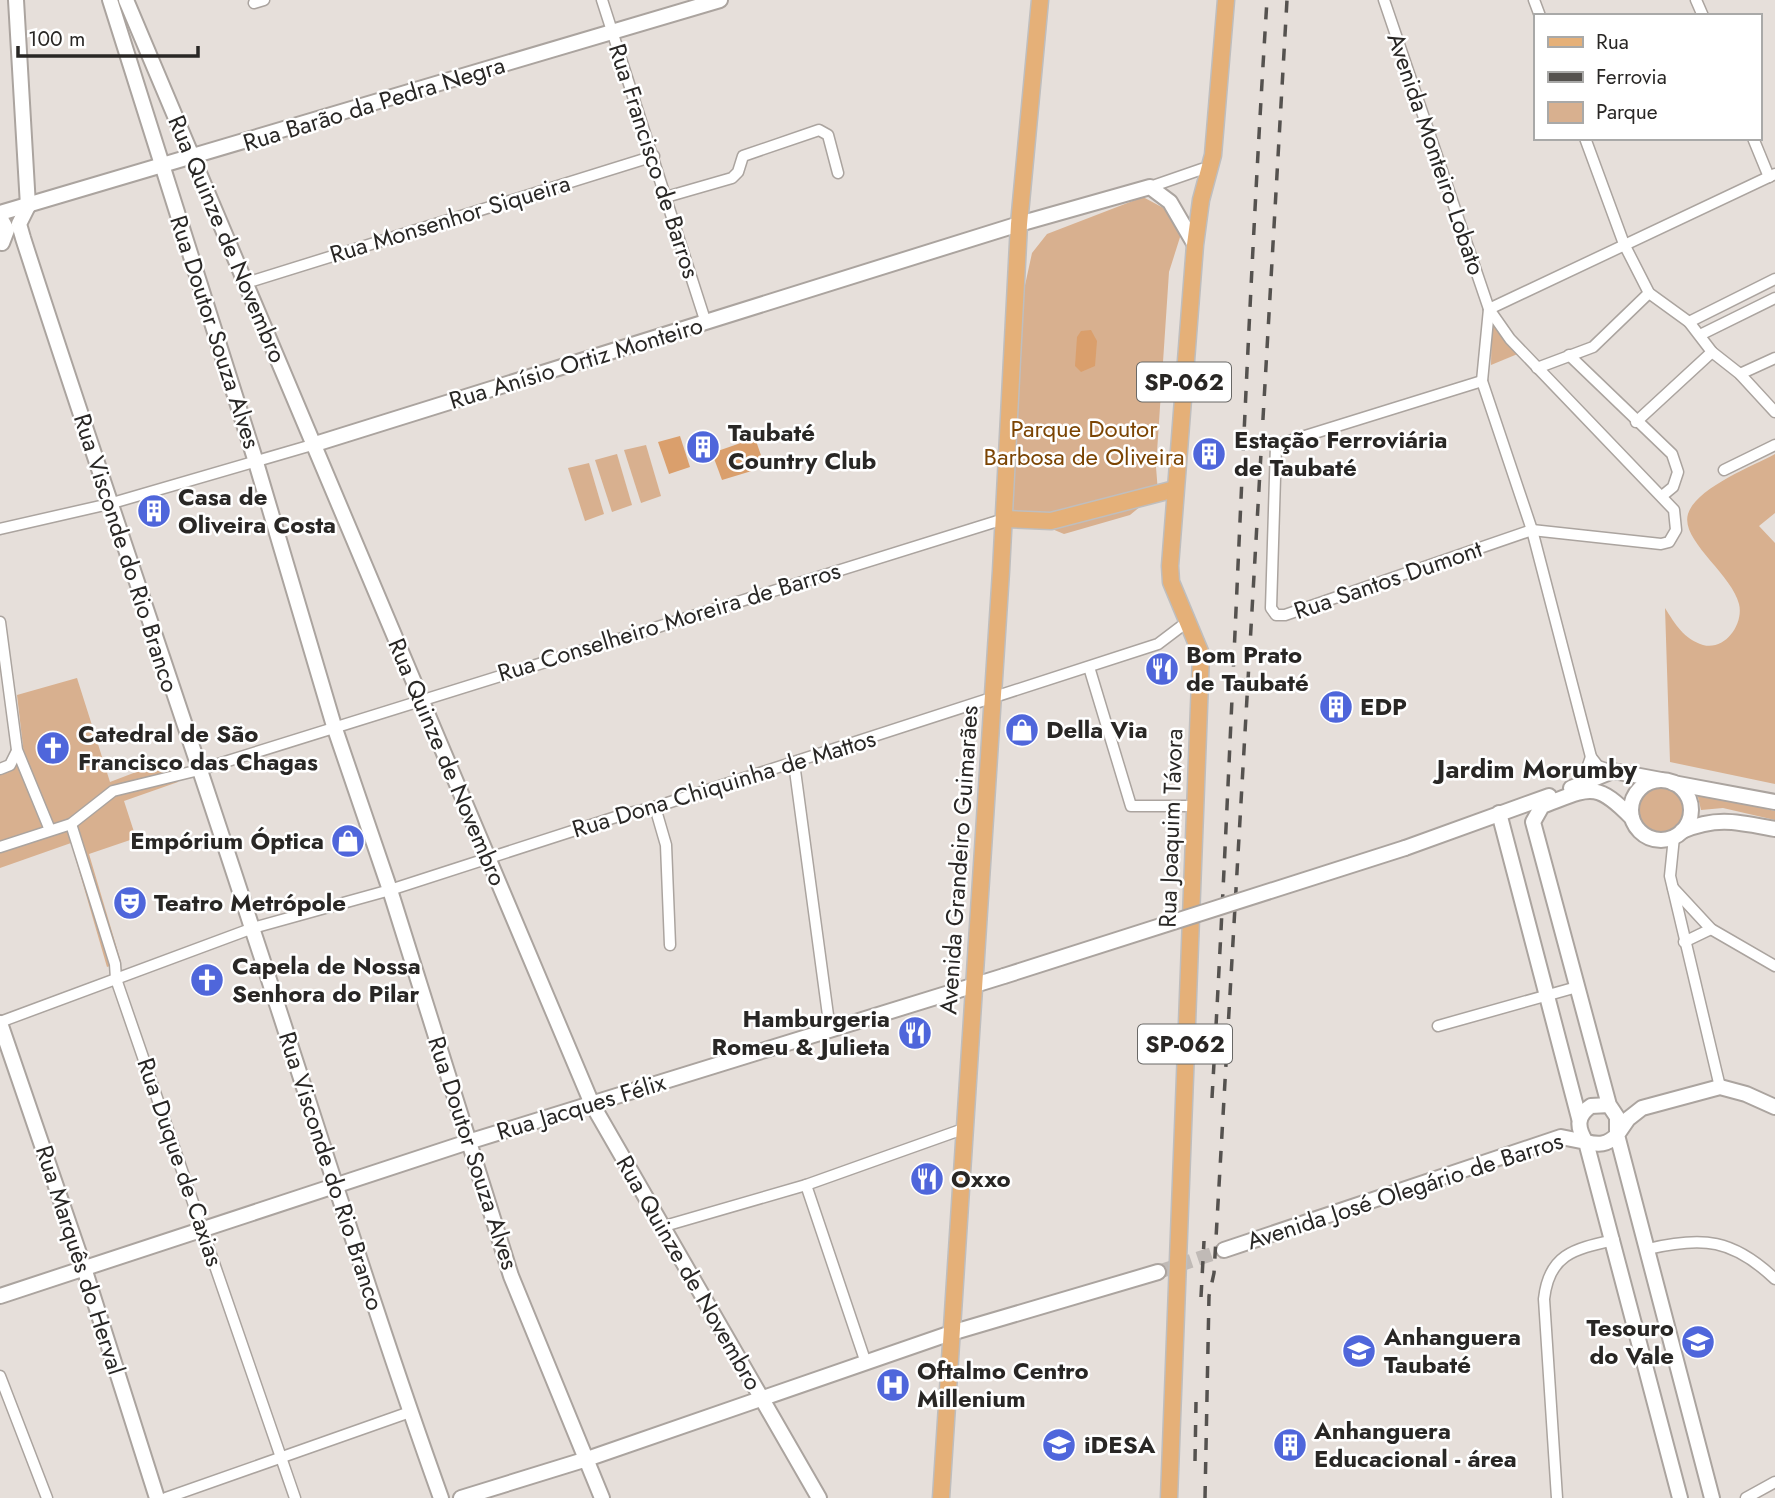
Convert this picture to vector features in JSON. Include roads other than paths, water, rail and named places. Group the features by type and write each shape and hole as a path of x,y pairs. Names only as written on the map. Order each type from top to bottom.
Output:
{"main road":[{"name":"Avenida Grandeiro Guimarães","path":"941,1498 1004,519 1019,224 1040,0"},
{"name":"SP-062","path":"1205,169 1213,155 1226,0"},
{"name":"Rua Joaquim Távora","path":"1169,1498 1201,654 1200,646 1171,582 1175,489 1195,245 1205,169"},
{"path":"1004,519 1051,521 1175,489"}],"street":[{"name":"Rua Visconde do Rio Branco","path":"16,0 28,206 19,224 109,504 253,928 334,1187 440,1498"},
{"name":"Rua Doutor Souza Alves","path":"110,0 255,459 334,726 390,890 511,1276 602,1498"},
{"name":"Rua Quinze de Novembro","path":"127,0 312,445 592,1104 819,1498"},
{"name":"Rua Francisco de Barros","path":"602,0 706,323"},
{"name":"Rua Barão da Pedra Negra","path":"0,215 720,0"},
{"name":"Avenida Monteiro Lobato","path":"1385,0 1489,309"},
{"path":"666,197 732,178 738,172 743,156 819,130 828,135 838,173"},
{"path":"157,144 174,147 183,137"},
{"path":"1586,140 1624,244 1649,293 1702,334 1712,352 1740,374 1775,412"},
{"path":"1489,309 1772,176 1754,140"},
{"name":"Rua Monsenhor Siqueira","path":"246,283 654,156"},
{"name":"Rua Anísio Ortiz Monteiro","path":"0,528 109,504 255,459 312,445 1019,224 1205,169"},
{"path":"1150,187 1170,202 1195,245"},
{"path":"0,215 7,230 1,243"},
{"path":"1,243 23,237"},
{"path":"1689,322 1775,279"},
{"path":"1537,368 1593,347 1649,293"},
{"path":"1702,334 1775,298"},
{"path":"1489,309 1510,339 1662,496 1676,480 1677,462 1672,454 1569,355"},
{"path":"1489,309 1482,381 1532,530 1591,757 1598,766 1612,772 1775,802"},
{"path":"1636,422 1712,352"},
{"path":"1740,374 1775,358"},
{"name":"Rua Santos Dumont","path":"1482,381 1276,444 1270,608 1276,615 1285,615 1532,530 1661,544 1669,542 1676,530 1676,519 1674,510 1662,496"},
{"path":"1724,470 1775,445"},
{"name":"Rua Conselheiro Moreira de Barros","path":"71,824 113,791 199,770 1004,519"},
{"path":"0,622 17,750 50,830"},
{"name":"Rua Dona Chiquinha de Mattos","path":"0,1023 253,928 390,890 625,814 655,807 1158,644 1187,622"},
{"path":"1088,667 1131,806 1194,806"},
{"path":"0,769 14,761 17,750"},
{"path":"1581,785 1591,757"},
{"path":"794,763 830,1030"},
{"name":"Rua Jacques Félix","path":"0,1296 468,1142 1405,848 1612,772"},
{"path":"1632,818 1633,800 1637,792 1652,782 1667,782 1687,795 1690,814 1678,834 1670,866 1684,942 1720,1087"},
{"path":"1712,1498 1617,1135 1617,1117 1609,1105 1533,821 1542,806 1594,790 1605,792 1616,800 1649,838 1666,840 1708,821 1727,820 1775,829"},
{"path":"655,807 666,845 670,945"},
{"path":"1499,813 1579,1118 1578,1126 1586,1142 1614,1240 1681,1498"},
{"path":"0,847 71,824"},
{"name":"Rua Duque de Caxias","path":"71,824 115,964 116,979 295,1498"},
{"path":"1673,888 1711,929 1775,966"},
{"path":"1684,942 1711,929"},
{"path":"1438,1026 1577,987"},
{"name":"Rua Marquês do Herval","path":"0,1023 84,1268 157,1498"},
{"path":"1586,1142 1605,1143 1617,1135 1628,1119 1642,1108 1720,1087 1746,1094 1775,1107"},
{"path":"1579,1118 1591,1106 1609,1105"},
{"path":"661,1227 806,1185 966,1128"},
{"name":"Avenida José Olegário de Barros","path":"1224,1250 1561,1138 1586,1142"},
{"path":"806,1185 866,1363"},
{"path":"1557,1498 1544,1300 1546,1283 1563,1257 1574,1249 1614,1240"},
{"path":"1648,1249 1682,1241 1707,1241 1733,1248 1755,1260 1775,1279"},
{"path":"461,1498 587,1460 761,1397 951,1333 1158,1272"},
{"path":"0,1376 47,1498"},
{"path":"166,1498 410,1412"},
{"path":"1746,1498 1775,1482"}],"tunnel":[{"path":"1158,1272 1224,1250"}],"railway":[{"path":"1212,1098 1267,0"},
{"path":"1205,1498 1209,1296 1214,1273 1287,0"},
{"path":"1201,1297 1204,1241"},
{"path":"1195,1461 1196,1402"}],"place":[{"name":"Taubaté Country Club","path":"703,447"},
{"name":"Estação Ferroviária de Taubaté","path":"1209,454"},
{"name":"Casa de Oliveira Costa","path":"154,511"},
{"name":"Bom Prato de Taubaté","path":"1162,669"},
{"name":"EDP","path":"1336,707"},
{"name":"Della Via","path":"1022,730"},
{"name":"Catedral de São Francisco das Chagas","path":"53,748"},
{"name":"Empórium Óptica","path":"348,841"},
{"name":"Teatro Metrópole","path":"130,903"},
{"name":"Capela de Nossa Senhora do Pilar","path":"207,980"},
{"name":"Hamburgeria Romeu & Julieta","path":"915,1033"},
{"name":"Oxxo","path":"927,1179"},
{"name":"Tesouro do Vale","path":"1698,1342"},
{"name":"Anhanguera Taubaté","path":"1359,1351"},
{"name":"Oftalmo Centro Millenium","path":"893,1385"},
{"name":"iDESA","path":"1059,1445"},
{"name":"Anhanguera Educacional - área","path":"1290,1445"}],"district":[{"name":"Jardim Morumby","path":"1537,769"}],"park label":[{"name":"Parque Doutor Barbosa de Oliveira","path":"1084,443"}]}
